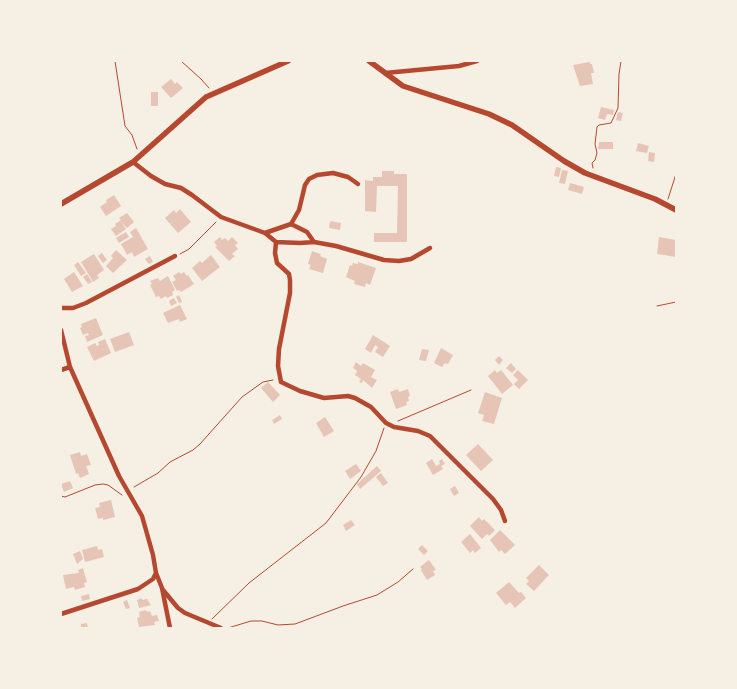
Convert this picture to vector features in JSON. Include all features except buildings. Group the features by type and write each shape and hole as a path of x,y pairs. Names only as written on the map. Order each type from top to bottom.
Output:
{"street":[{"path":"61,204 132,162 206,97 288,61"},
{"path":"369,61 403,86 489,114 512,125 564,161 597,178 667,204 676,210"},
{"path":"385,73 460,66 477,61"},
{"path":"132,162 164,184 181,188 221,217 264,233 276,242 314,242 336,246 384,260 399,261 411,259 430,248"},
{"path":"291,224 309,178 333,173 348,177 358,184"},
{"path":"264,233 291,224 307,232 314,242"},
{"path":"276,242 275,253 277,263 289,274 290,280 290,293 279,349 278,366 281,382 300,391 324,398 348,396 355,398 371,407 391,426 418,431 430,436 493,499 501,510 505,521"},
{"path":"61,308 74,308 86,303 175,256"},
{"path":"61,330 70,367 112,460 142,516 150,539 170,628"},
{"path":"61,370 70,367"},
{"path":"61,614 138,589 153,578 156,572"},
{"path":"162,588 185,613 221,628"}],"path":[{"path":"115,61 125,126 132,135 139,156"},
{"path":"181,61 201,79 213,94"},
{"path":"597,178 592,165 597,153 595,144 597,127 611,123 618,108 621,61"},
{"path":"667,204 676,174"},
{"path":"175,256 189,249 221,217"},
{"path":"657,306 676,302"},
{"path":"128,491 200,444 232,407 255,386 270,380 281,382"},
{"path":"391,426 402,418 471,390"},
{"path":"208,622 249,583 326,523 361,477 376,451 386,423"},
{"path":"61,496 65,497 95,485 103,484 134,500"},
{"path":"227,628 262,620 278,625 295,624 377,595 398,582 413,569"}]}
